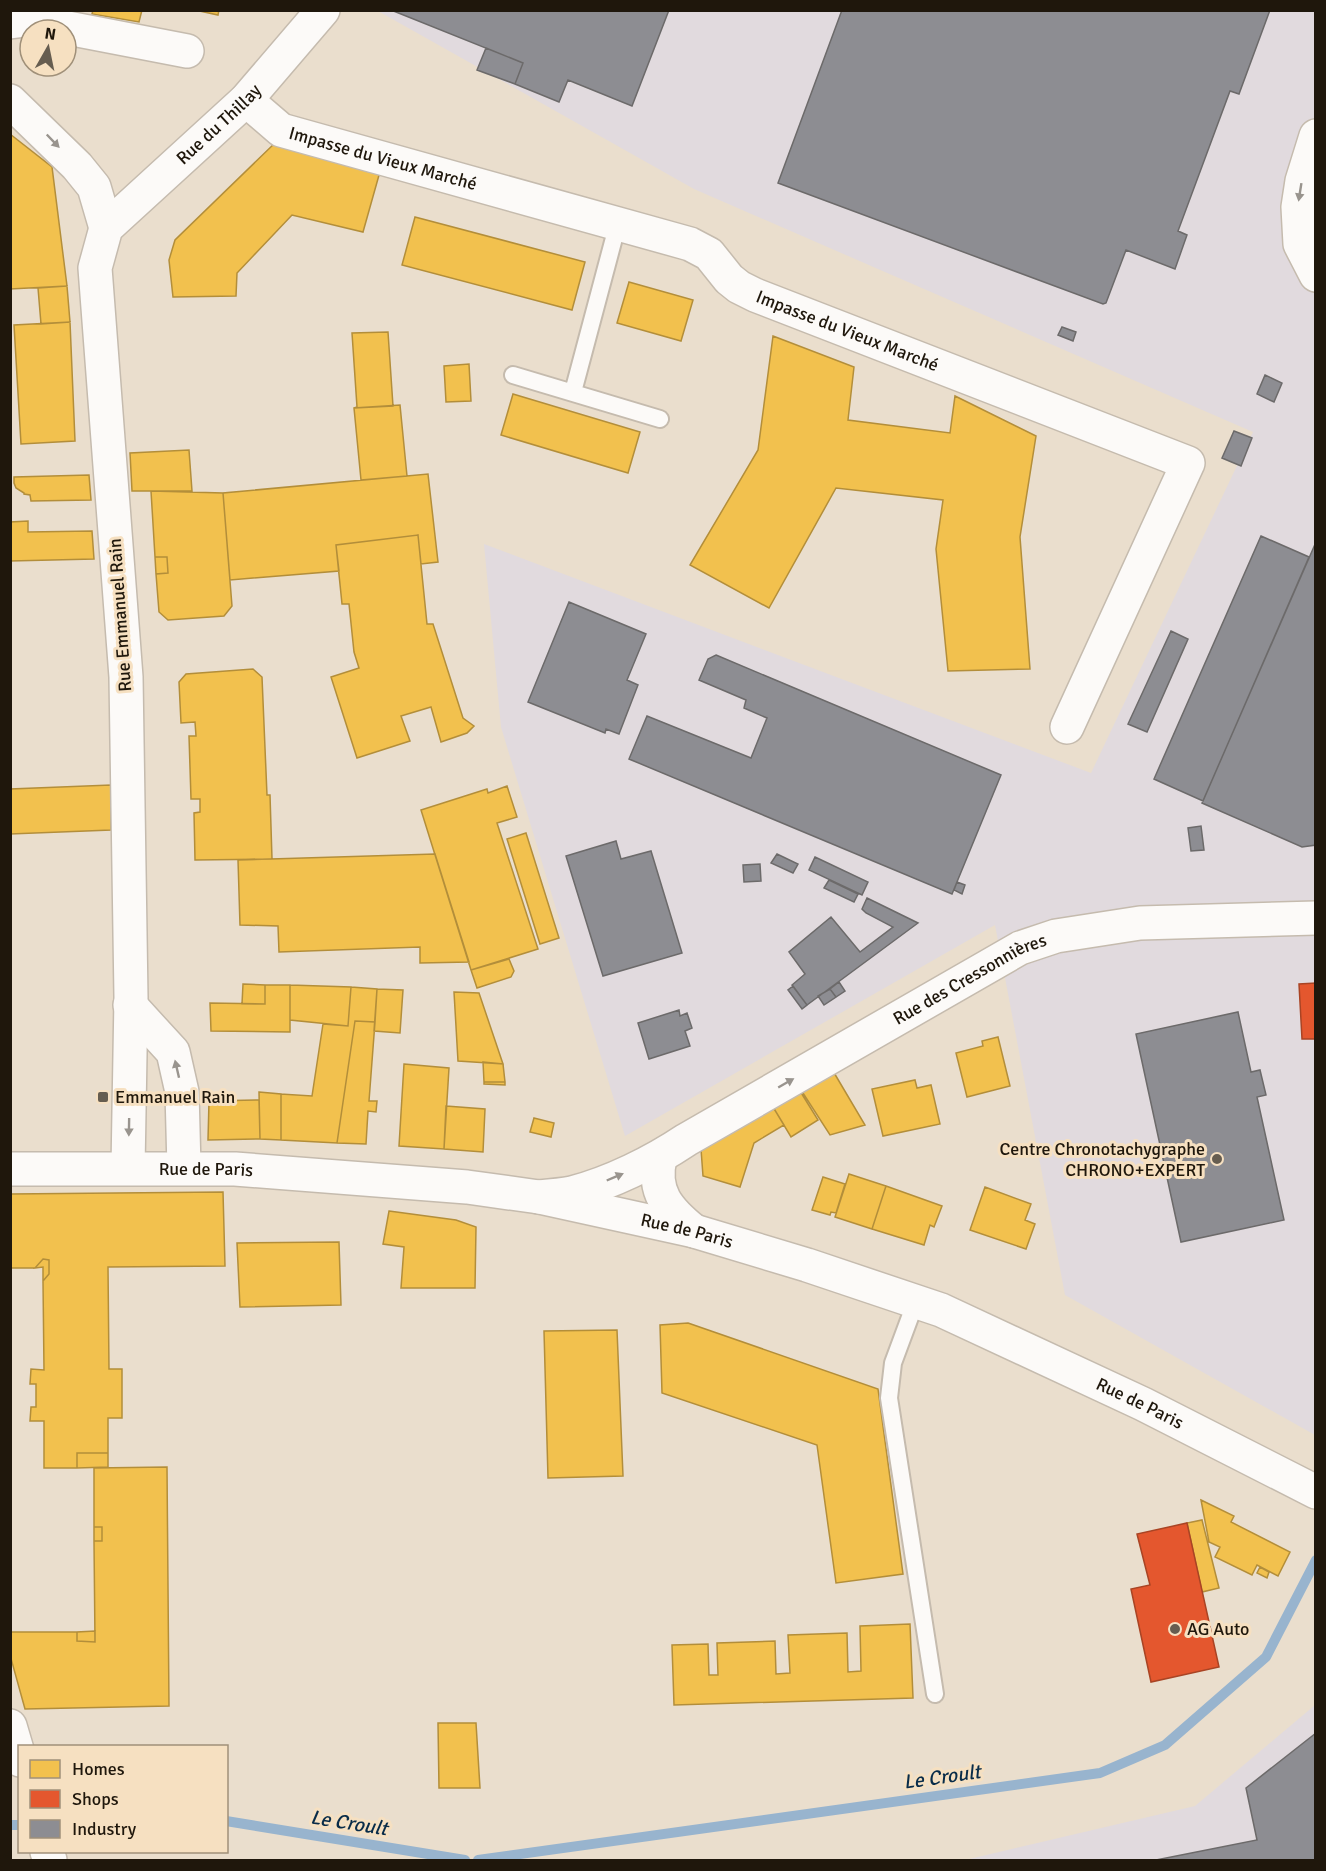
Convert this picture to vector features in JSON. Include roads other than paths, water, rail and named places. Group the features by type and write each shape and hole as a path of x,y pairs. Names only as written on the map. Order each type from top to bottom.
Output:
{"street":[{"name":"Rue du Thillay","path":"106,228 246,100 323,10"},
{"path":"10,22 26,20 187,51"},
{"path":"10,100 77,166 94,187 106,228"},
{"name":"Impasse du Vieux Marché","path":"246,100 281,130 690,244 710,254 729,279 754,295 1188,463 1067,727"},
{"path":"1316,136 1302,181 1298,207 1300,244 1316,275"},
{"name":"Rue Emmanuel Rain","path":"106,228 95,268 126,677 130,1005 128,1168"},
{"name":"Rue des Cressonnières","path":"539,1197 570,1194 660,1158 686,1140 1020,948 1056,936 1140,923 1316,918"},
{"path":"130,1005 173,1052 182,1092 184,1168"},
{"path":"660,1158 657,1186 668,1206 694,1231"},
{"name":"Rue de Paris","path":"10,1169 235,1169 467,1187 539,1197 694,1231 807,1265 941,1310 1042,1355 1143,1404 1316,1492"},
{"path":"10,1726 18,1753"}],"lane":[{"path":"573,392 618,223"},
{"path":"513,375 660,419"},
{"path":"916,1301 893,1363 889,1398 936,1694"}],"waterway":[{"name":"Le Croult","path":"478,1860 1100,1773 1165,1745 1266,1657 1316,1560"},
{"name":"Le Croult","path":"228,1821 465,1860"},
{"name":"Le Croult","path":"10,1825 18,1825"}],"place":[{"name":"Emmanuel Rain","path":"103,1097"},
{"name":"Centre Chronotachygraphe CHRONO+EXPERT","path":"1217,1159"},
{"name":"AG Auto","path":"1175,1629"}]}
